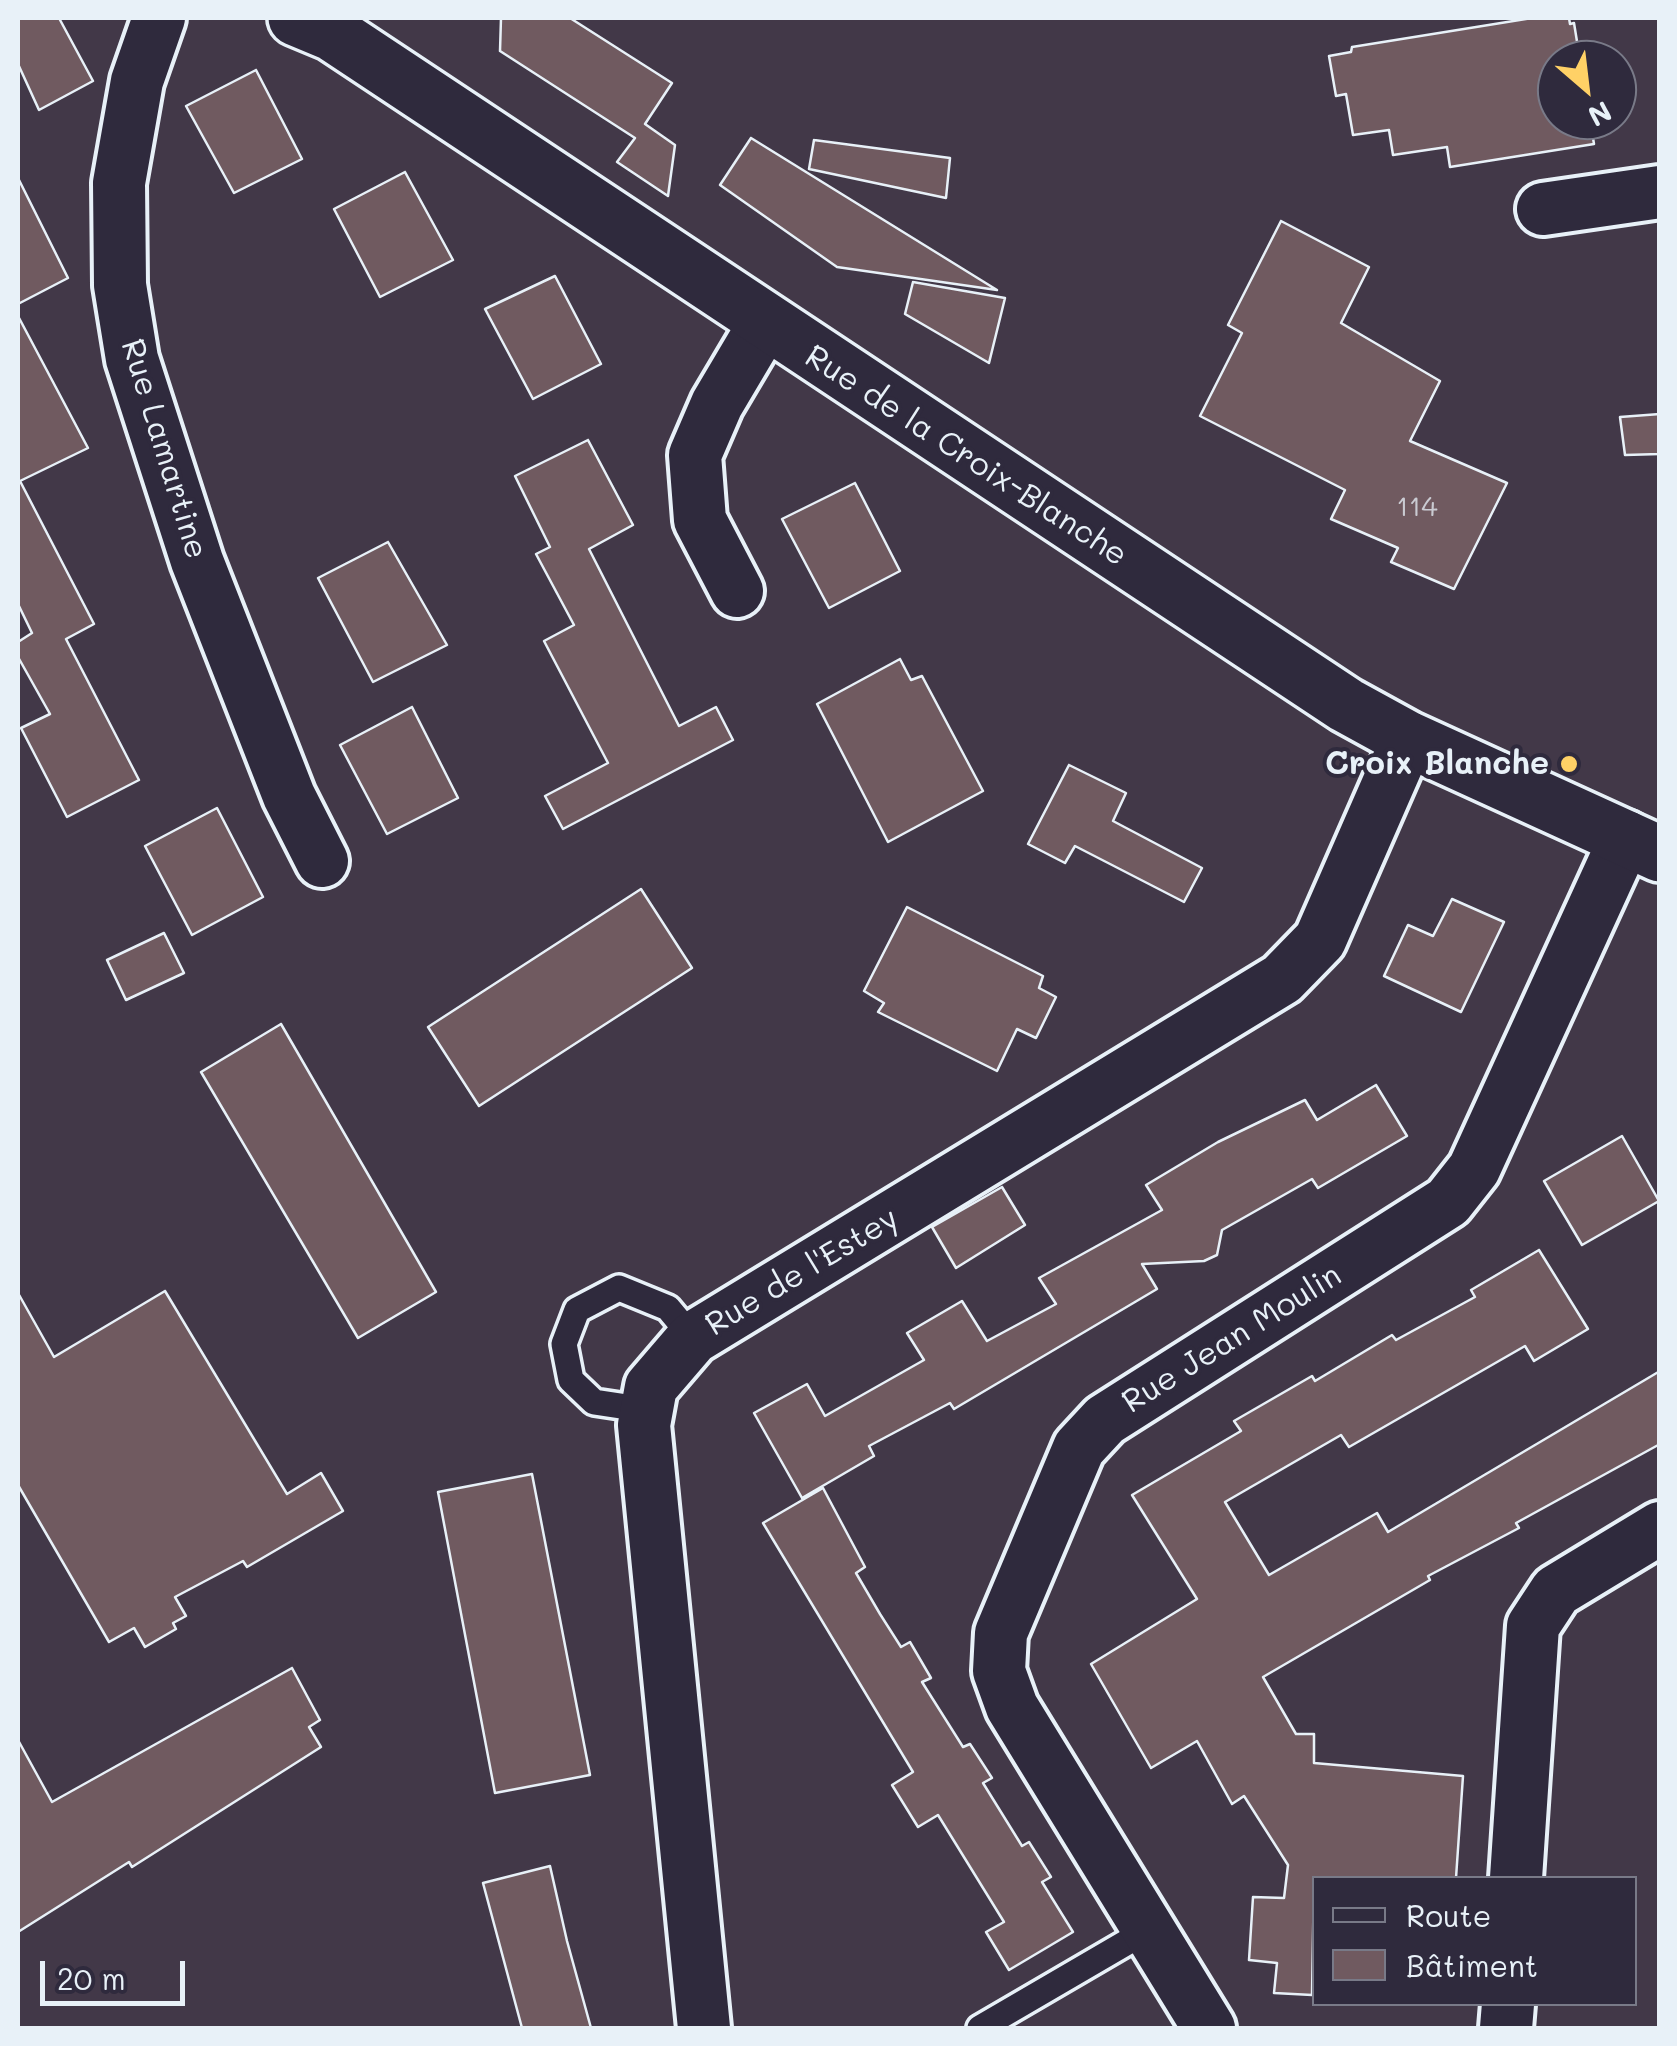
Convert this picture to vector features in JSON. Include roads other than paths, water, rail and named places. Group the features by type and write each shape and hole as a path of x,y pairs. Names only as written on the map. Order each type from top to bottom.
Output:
{"main road":[{"name":"Rue de la Croix-Blanche","path":"296,18 332,34 378,64 765,324 1346,705 1408,739 1643,846"}],"street":[{"name":"Rue Lamartine","path":"159,18 137,81 119,183 120,285 132,359 196,562 289,796 322,860"},
{"path":"1544,210 1660,192"},
{"path":"738,591 700,520 695,455 716,404 765,324"},
{"name":"Rue de l'Estey","path":"704,2028 644,1425 651,1387 693,1338 1282,979 1320,940 1408,739"},
{"name":"Rue Jean Moulin","path":"1209,2028 1012,1707 999,1672 1000,1633 1079,1448 1105,1420 1143,1392 1448,1202 1474,1169 1643,846"},
{"path":"1516,1876 1533,1626 1556,1591 1660,1528"}],"lane":[{"path":"647,1410 594,1402 570,1380 564,1344 578,1310 619,1288 668,1308 693,1338"},
{"path":"980,2028 1148,1930"}],"place":[{"name":"Croix Blanche","path":"1569,764"}]}
